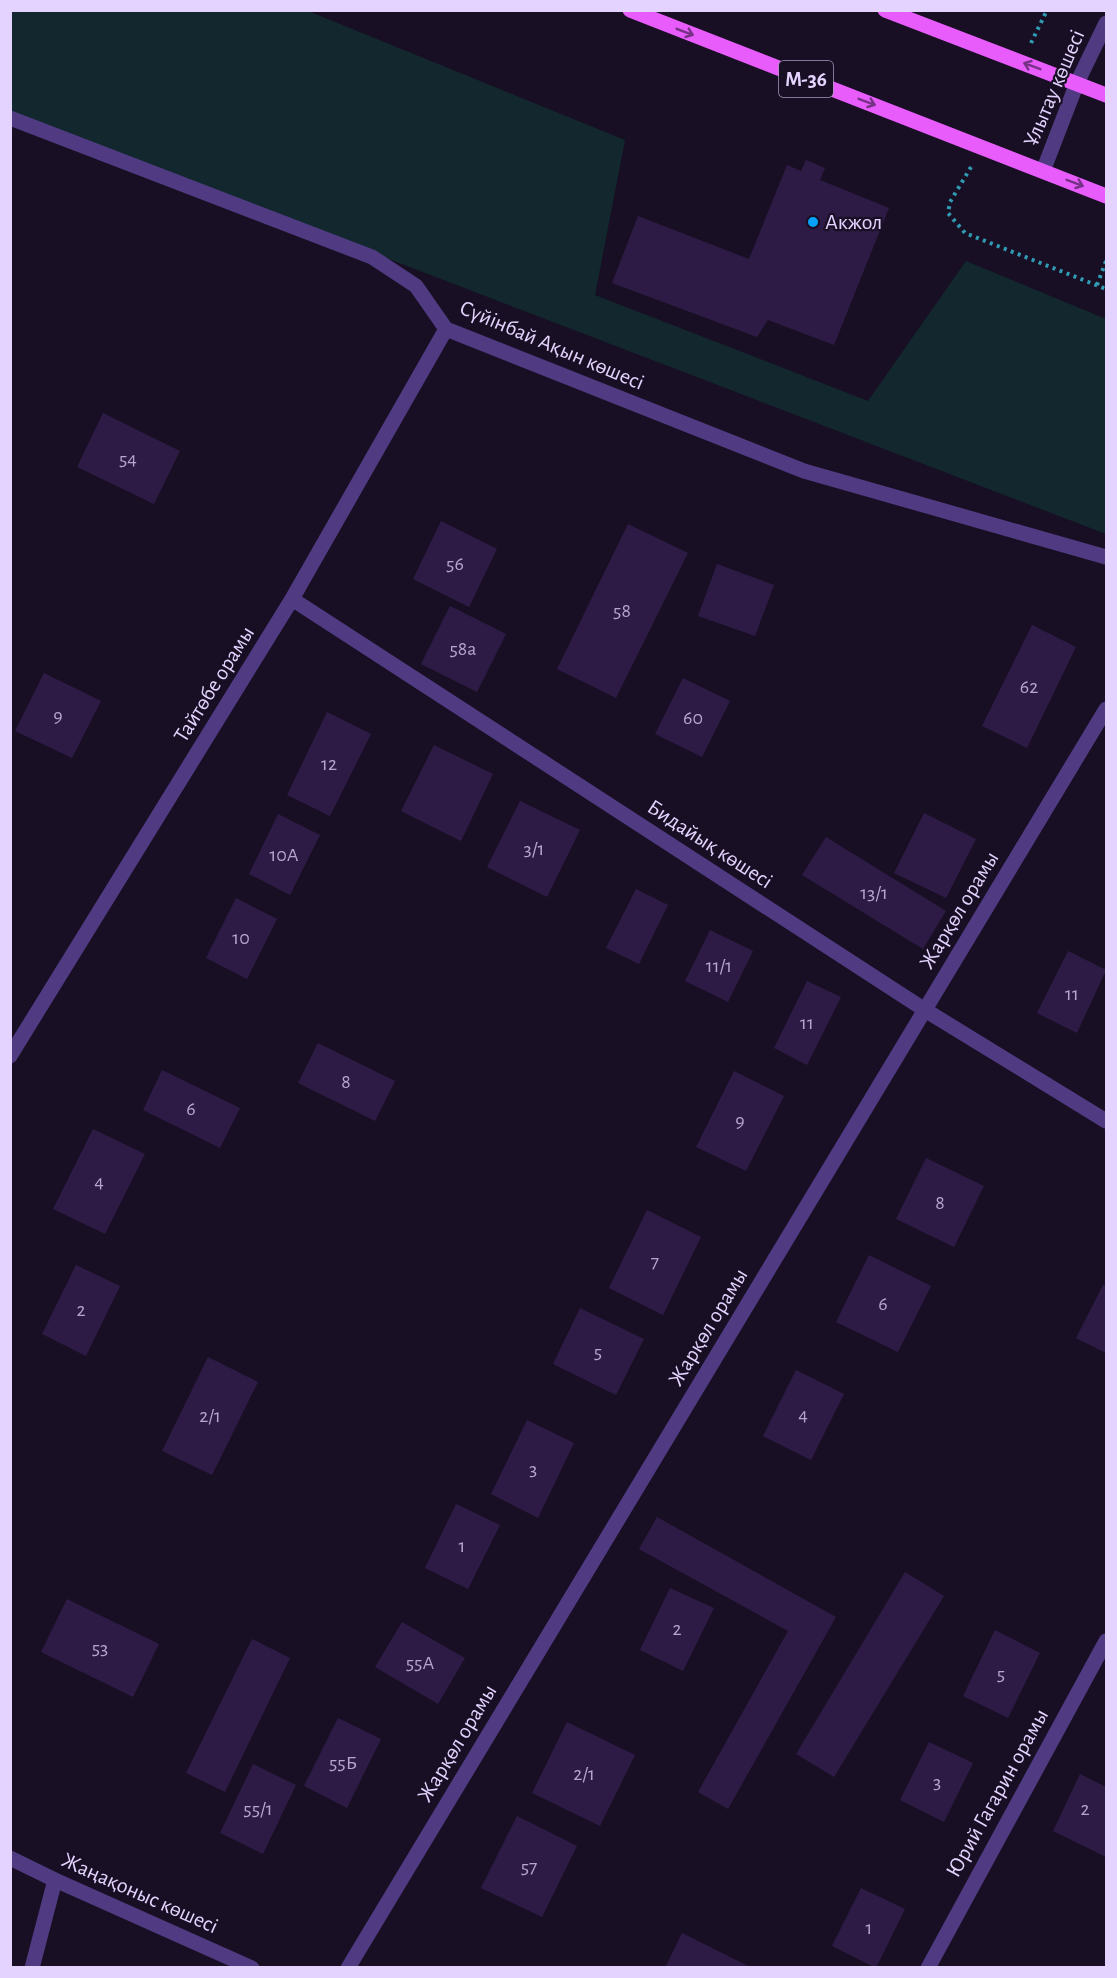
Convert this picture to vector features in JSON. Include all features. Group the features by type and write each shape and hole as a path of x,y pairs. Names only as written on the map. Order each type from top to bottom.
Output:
{"main road":[{"name":"M-36","path":"630,10 1107,196"},
{"path":"885,10 1107,95"}],"street":[{"name":"Ұлытау көшесі","path":"1043,171 1077,83 1107,23"},
{"name":"Сүйінбай Ақын көшесі","path":"10,118 372,257 416,286 446,329 804,471 1107,557"},
{"name":"Тайтөбе орамы","path":"10,1056 292,599 446,329"},
{"name":"Бидайық көшесі","path":"292,599 925,1010 1107,1121"},
{"name":"Жарқөл орамы","path":"348,1968 1107,709"},
{"name":"Юрий Гагарин орамы","path":"928,1968 1107,1641"},
{"name":"Жаңақоныс көшесі","path":"10,1858 252,1968"},
{"path":"32,1968 55,1880"}],"path":[{"path":"1022,62 1047,10"},
{"path":"982,147 950,202 948,213 965,233 1107,289"},
{"path":"1098,285 1107,261"}],"green space":[{"path":"10,11 308,11 625,140 595,295 868,401 966,261 1106,319 1106,534 11,114"}],"building":[{"path":"806,160 825,168 820,180 889,208 834,345 768,320 757,337 612,283 638,216 749,259 787,165 801,171"},
{"path":"103,413 180,451 154,504 77,467"},
{"path":"441,521 497,549 469,607 413,579"},
{"path":"628,524 688,553 616,698 557,669"},
{"path":"717,564 774,585 755,636 698,616"},
{"path":"450,606 506,634 477,692 421,664"},
{"path":"1032,625 1076,647 1027,748 982,726"},
{"path":"44,673 101,701 72,758 15,731"},
{"path":"683,678 730,701 702,757 655,734"},
{"path":"327,712 371,734 330,816 287,795"},
{"path":"434,745 493,774 461,841 401,811"},
{"path":"520,801 580,830 547,897 487,867"},
{"path":"924,813 976,839 946,898 894,873"},
{"path":"278,814 320,835 290,895 249,874"},
{"path":"826,837 946,911 923,949 802,875"},
{"path":"636,889 668,905 639,964 606,948"},
{"path":"236,898 277,919 247,979 206,958"},
{"path":"710,930 753,951 728,1002 685,981"},
{"path":"1068,951 1106,970 1077,1033 1037,1013"},
{"path":"807,981 841,997 807,1065 774,1048"},
{"path":"318,1043 395,1081 375,1121 298,1083"},
{"path":"162,1070 240,1108 220,1148 143,1110"},
{"path":"734,1071 784,1096 746,1171 696,1147"},
{"path":"93,1129 145,1154 105,1234 53,1209"},
{"path":"926,1158 984,1186 954,1247 896,1219"},
{"path":"647,1210 701,1237 663,1315 609,1288"},
{"path":"869,1255 931,1286 898,1352 836,1322"},
{"path":"76,1265 120,1286 86,1356 42,1334"},
{"path":"1103,1285 1106,1286 1106,1353 1076,1338"},
{"path":"580,1308 644,1339 616,1395 553,1364"},
{"path":"208,1357 258,1382 212,1475 162,1451"},
{"path":"796,1370 844,1394 811,1460 763,1436"},
{"path":"527,1420 574,1443 538,1518 491,1494"},
{"path":"456,1504 500,1525 468,1589 425,1568"},
{"path":"657,1517 836,1617 728,1809 698,1792 788,1631 639,1549"},
{"path":"905,1572 944,1596 834,1777 796,1754"},
{"path":"670,1588 714,1608 683,1671 640,1650"},
{"path":"67,1599 159,1644 133,1697 41,1652"},
{"path":"402,1622 465,1658 438,1704 375,1667"},
{"path":"995,1630 1040,1653 1008,1718 963,1696"},
{"path":"252,1639 290,1658 225,1792 186,1773"},
{"path":"338,1718 381,1739 347,1808 304,1786"},
{"path":"567,1722 635,1755 600,1826 532,1793"},
{"path":"929,1742 973,1763 944,1822 900,1800"},
{"path":"253,1764 296,1785 263,1854 220,1833"},
{"path":"1080,1774 1106,1787 1106,1857 1053,1831"},
{"path":"517,1816 577,1846 542,1917 481,1888"},
{"path":"861,1888 905,1909 876,1968 832,1946"},
{"path":"682,1933 752,1968 665,1968"}],"place":[{"name":"Акжол","path":"813,222"}]}
